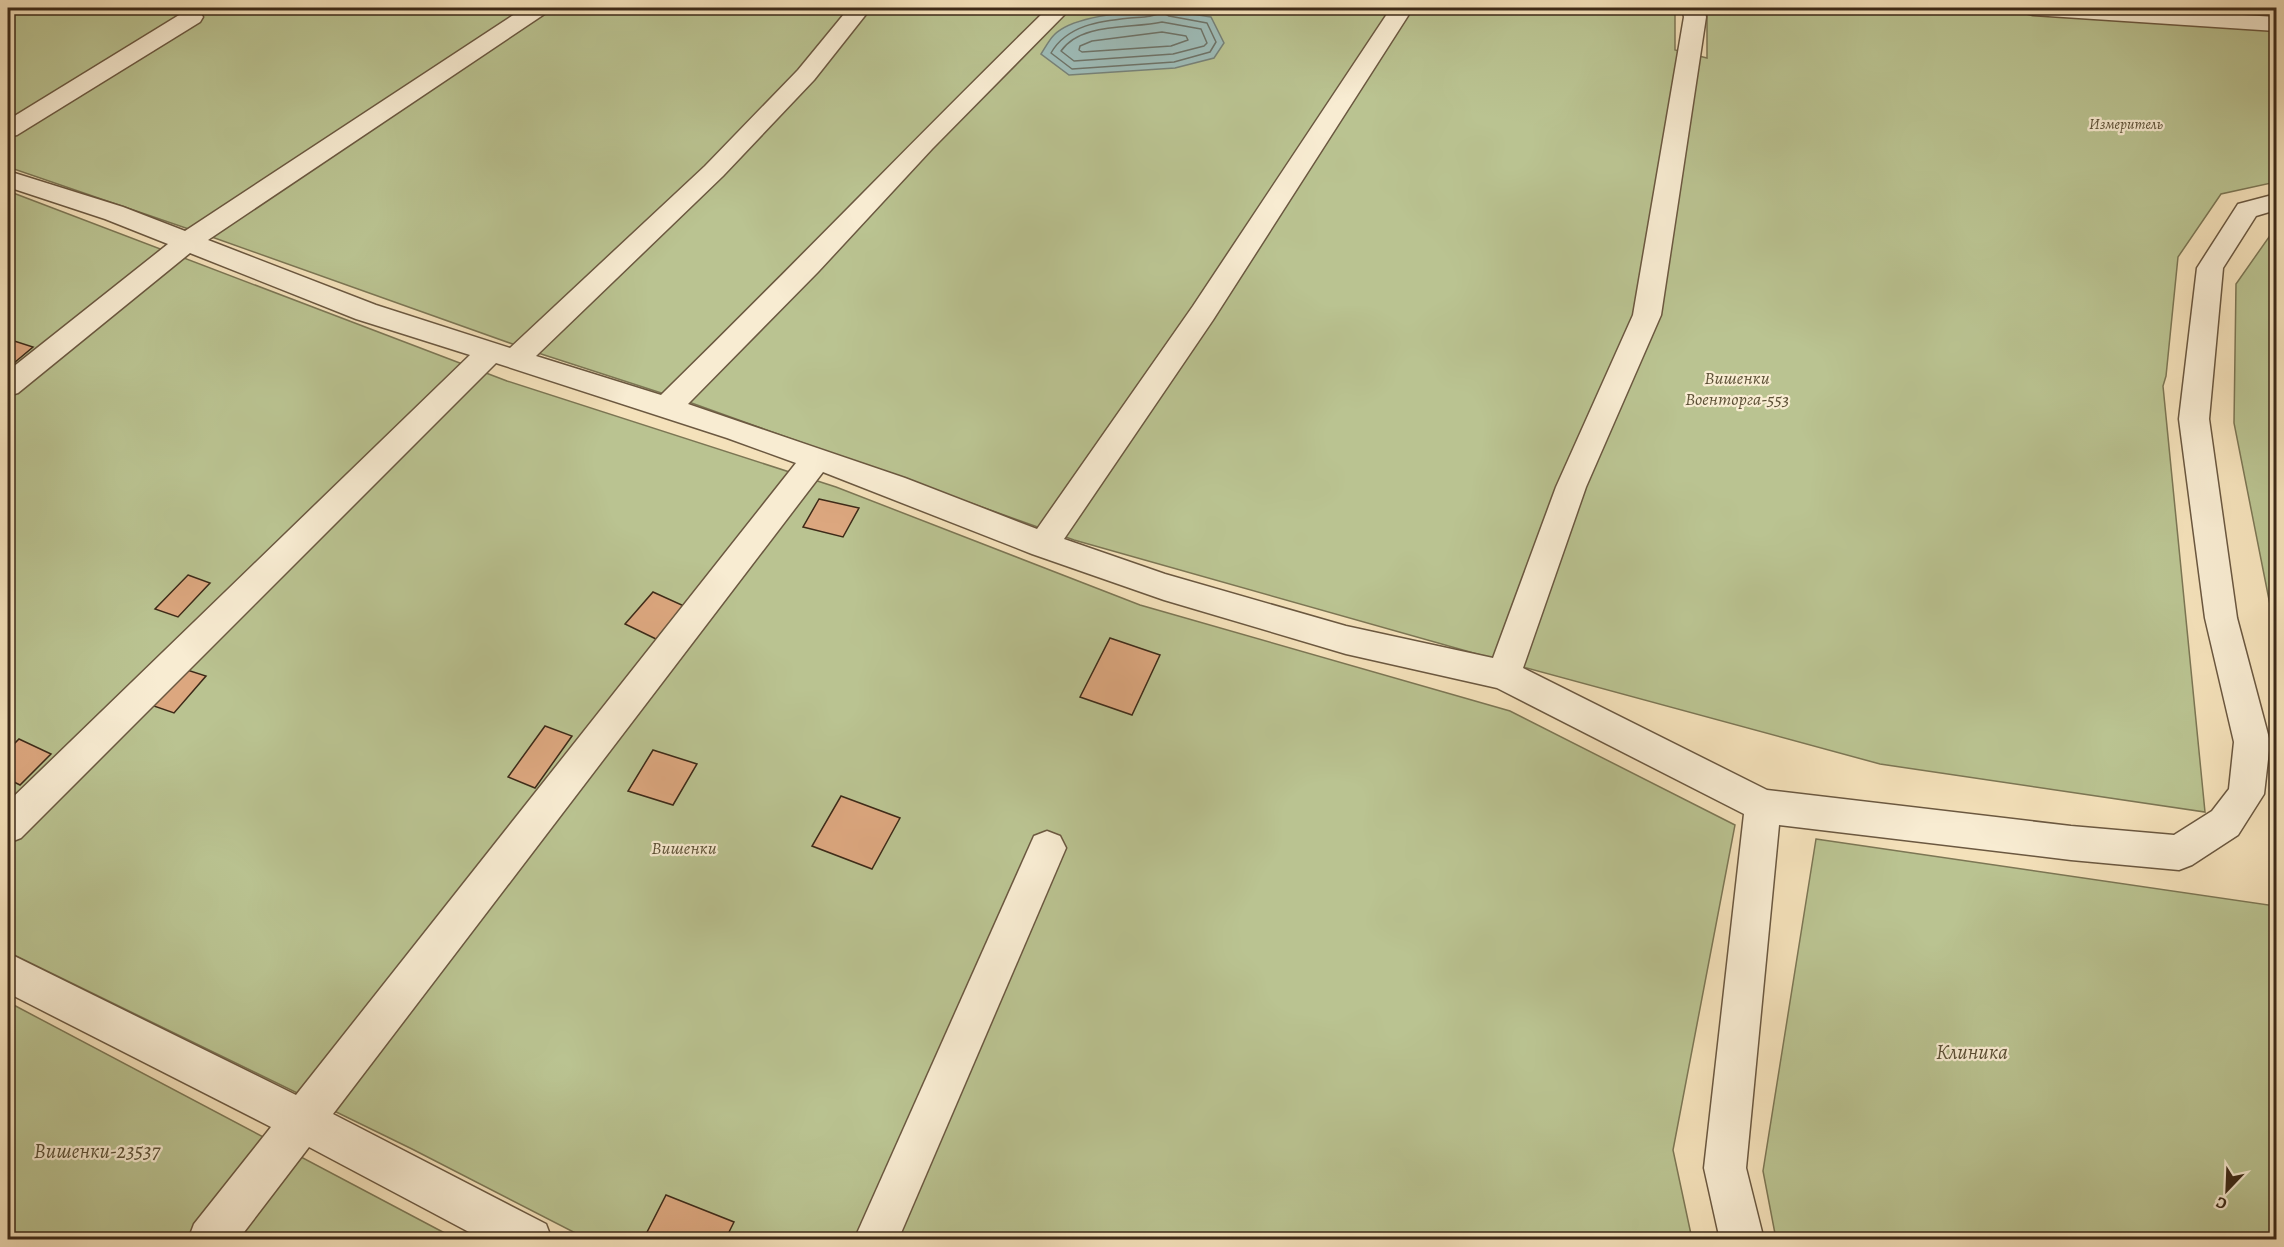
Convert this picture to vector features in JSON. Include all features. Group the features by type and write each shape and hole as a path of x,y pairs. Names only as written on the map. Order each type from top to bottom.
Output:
{"lane":[{"path":"8,386 187,242 538,8"},
{"path":"8,826 502,356 714,171 806,75 860,8"},
{"path":"667,407 809,266 923,144 1060,8"},
{"path":"1043,545 1203,313 1402,8"},
{"path":"1504,675 1571,487 1647,315 1695,17 1693,8"},
{"path":"2033,8 2277,24"},
{"path":"8,130 192,17"},
{"path":"8,179 114,213 366,312 667,407 894,486 1043,545 1164,587 1346,640 1504,675 1763,806 2071,843 2179,853 2225,824 2246,794 2252,742 2221,618 2194,419 2210,268 2247,210 2277,202"},
{"path":"210,1239 816,459"},
{"path":"1742,1239 1725,1168 1763,806"},
{"path":"876,1239 1047,848"},
{"path":"8,972 530,1239"}],"green space":[{"name":"Вишенки Военторга-553","path":"8,8 1675,8 1675,50 1707,58 1707,8 2276,8 2276,182 2221,194 2178,257 2166,376 2163,386 2205,812 1880,764 1516,665 1074,540 686,401 535,352 8,167"},
{"name":"Вишенки","path":"8,191 507,381 836,487 1140,605 1510,711 1735,825 1673,1150 1692,1239 587,1239 412,1149 8,952"},
{"path":"2276,227 2276,635 2234,423 2236,284"},
{"name":"Клиника","path":"1816,839 2275,906 2276,904 2276,1239 1776,1239 1763,1171"},
{"name":"Вишенки-23537","path":"8,1002 456,1239 8,1239"}],"water":[{"path":"1166,10 1211,17 1224,43 1214,58 1175,68 1069,75 1041,54 1054,35 1076,22 1107,15"}],"building":[{"path":"8,339 33,347 8,368"},
{"path":"819,499 859,508 843,537 803,527"},
{"path":"188,575 210,583 178,617 155,609"},
{"path":"653,592 684,606 656,639 625,624"},
{"path":"1110,638 1160,655 1132,715 1080,697"},
{"path":"181,668 206,676 174,713 148,704"},
{"path":"545,726 572,736 535,788 508,777"},
{"path":"19,739 51,754 20,785 8,779 8,750"},
{"path":"653,750 697,764 673,805 628,791"},
{"path":"841,796 900,818 872,869 812,846"},
{"path":"666,1195 734,1222 725,1240 643,1240"}],"park label":[{"name":"Измеритель","path":"2126,124"}]}
